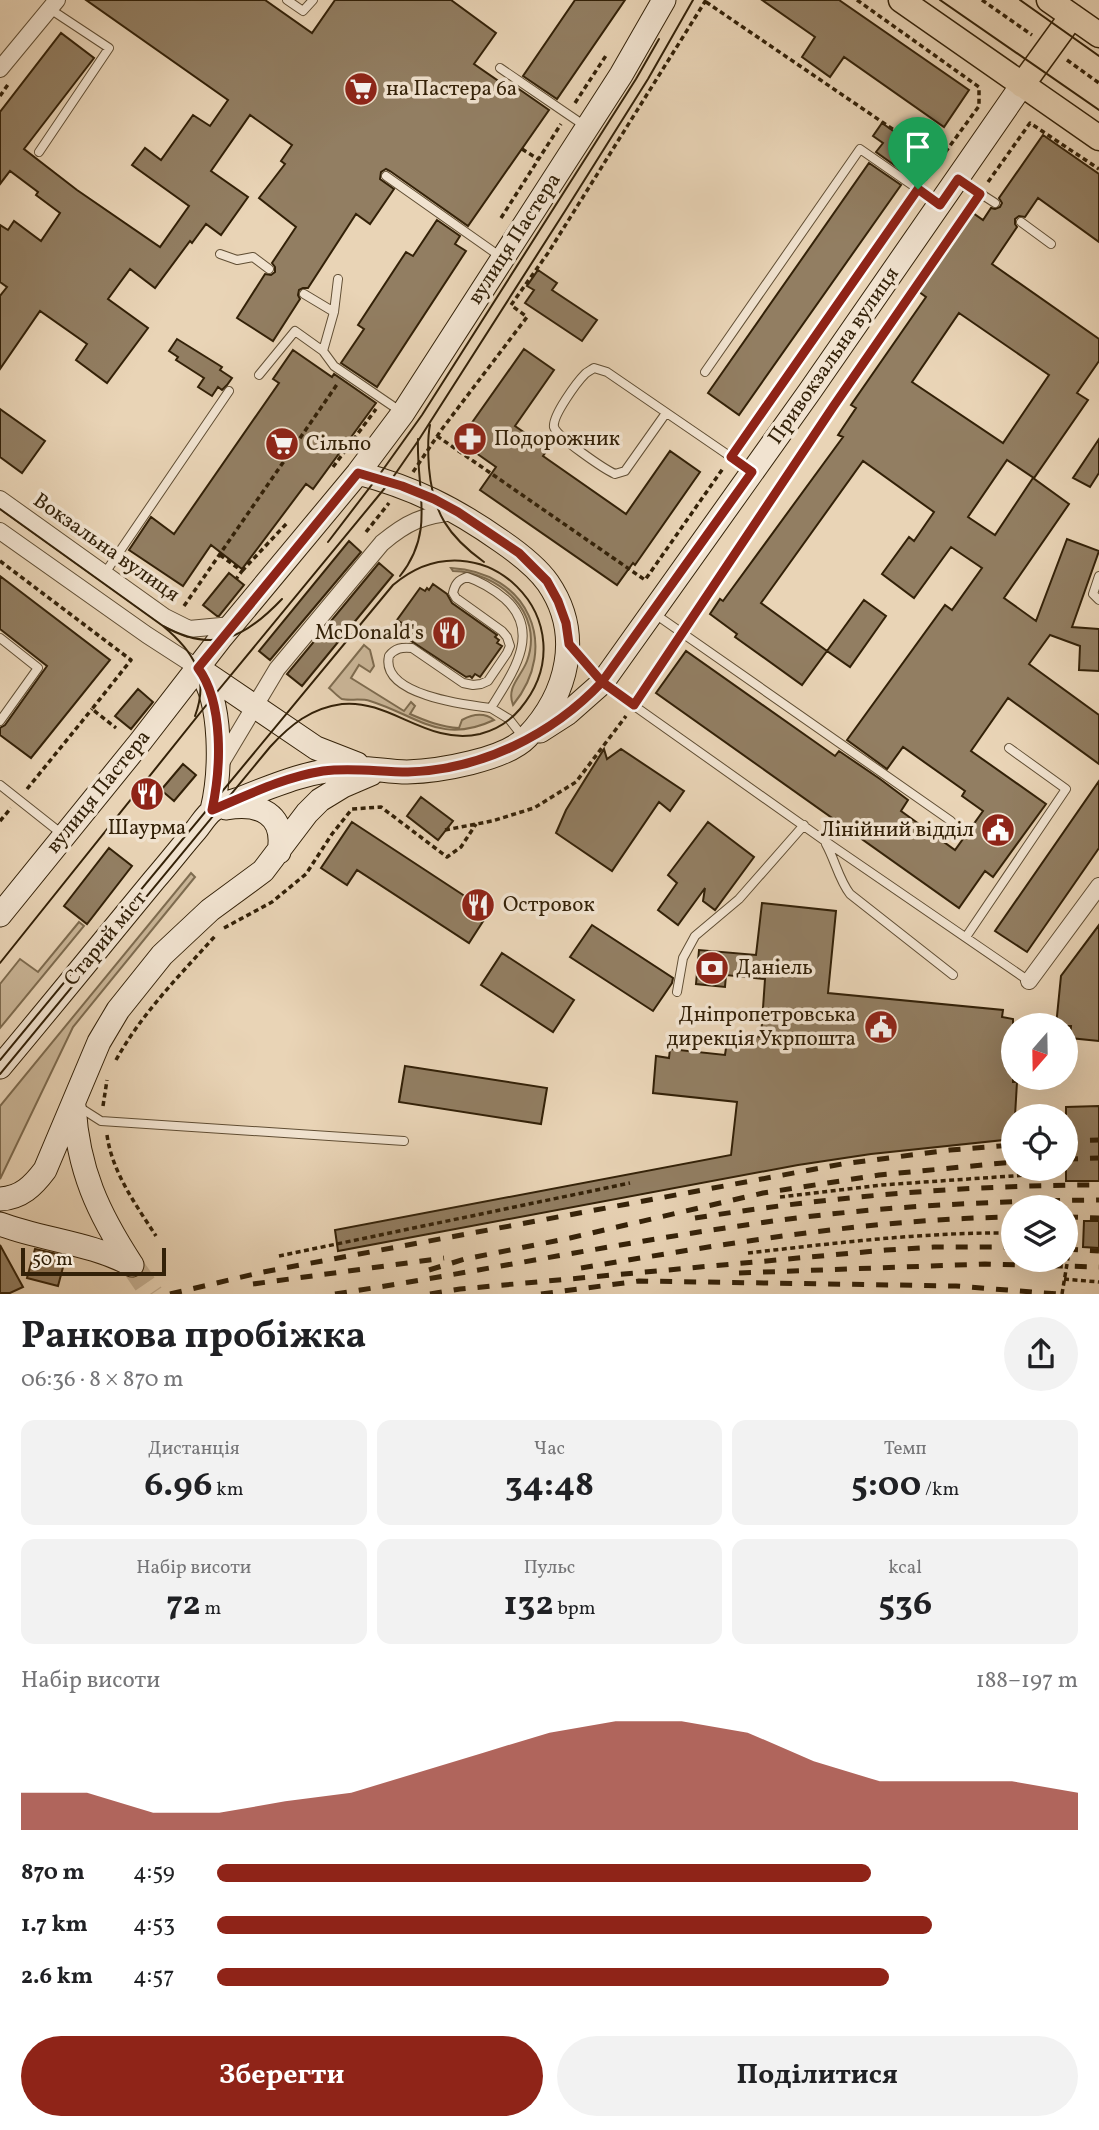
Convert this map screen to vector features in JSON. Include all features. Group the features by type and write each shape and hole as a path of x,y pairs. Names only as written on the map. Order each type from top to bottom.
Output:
{"main road":[{"name":"вулиця Пастера","path":"0,915 232,625 358,473 403,413 494,252 587,128 664,0"},
{"path":"901,0 1099,138"},
{"path":"1022,85 1064,7 1099,35"},
{"name":"Привокзальна вулиця","path":"381,770 408,772 462,765 492,756 568,713 602,682 1022,85"},
{"path":"358,473 402,486 458,512 519,553 547,581 566,623 569,644 567,663 562,684 548,711 525,739"},
{"path":"198,668 316,748 348,762 381,770"},
{"path":"198,668 205,678 212,698 218,736 219,767 212,810"},
{"path":"212,810 287,779 354,768 381,770"},
{"path":"0,1199 21,1194 33,1186 44,1170 99,1042 118,1010 141,981 187,930 227,897 253,880 272,862 293,831 320,800 343,786 381,770"},
{"path":"212,810 238,806 263,811 278,824 281,833 279,852"},
{"name":"Старий міст","path":"0,1067 212,810"},
{"path":"0,1224 97,1250 132,1265 108,1229 93,1196 78,1148 74,1104"}],"street":[{"path":"0,69 53,4"},
{"name":"Вокзальна вулиця","path":"0,500 165,617 189,629 232,625"},
{"path":"219,767 277,669 382,543 400,528 422,518 458,512"},
{"path":"0,531 198,668"},
{"path":"1029,981 1099,886"}],"lane":[{"path":"287,0 303,11 313,0"},
{"path":"39,152 109,48 53,4"},
{"path":"500,68 587,128"},
{"path":"705,372 860,149 940,205"},
{"path":"386,176 494,252"},
{"path":"958,179 995,203"},
{"path":"1021,222 1051,244"},
{"path":"220,254 237,260 253,257 268,270"},
{"path":"323,351 334,312 338,279"},
{"path":"304,294 334,312"},
{"path":"259,375 295,331 323,351 334,366 403,413"},
{"path":"666,413 625,471 615,474 605,470 559,435 554,426 556,415 585,374 594,368 607,372 752,472"},
{"path":"104,573 229,391"},
{"path":"1099,576 1093,594 1099,600"},
{"path":"491,708 521,654 522,625 513,608 495,591 481,582 460,579 454,585 453,593 456,598 508,637 508,653 488,681 473,685 463,683 412,648 405,647 393,651 389,656 388,668 391,674 433,699 464,706 491,708 509,719 525,739"},
{"path":"652,612 950,821"},
{"path":"0,638 38,668 0,721"},
{"path":"569,644 602,682 825,841 1029,981"},
{"path":"966,937 1066,789 1009,748"},
{"path":"0,785 64,836"},
{"path":"677,992 683,958 695,936 739,899 804,825"},
{"path":"825,841 836,862 842,884 850,894 953,975"},
{"path":"74,1104 100,1121 404,1141"}],"path":[{"path":"857,0 979,88 979,106 645,580 438,436 527,317 511,305 548,253 706,1 939,161"},
{"path":"494,252 538,159 612,46"},
{"path":"445,831 534,807 576,782 634,705 833,407 1030,123 1099,169"},
{"path":"522,149 538,159"},
{"path":"242,572 220,555 344,373"},
{"path":"330,472 383,399"},
{"path":"236,579 296,513"},
{"path":"0,561 131,660 0,821"},
{"path":"92,709 116,728"},
{"path":"114,1064 130,1035 168,987 222,929 272,902 306,874 352,809 381,807 447,857 461,847 476,824"},
{"path":"108,1074 103,1104 109,1148 127,1191 156,1236"},
{"path":"780,1197 907,1182 1001,1176"},
{"path":"279,1256 629,1183"},
{"path":"748,1253 884,1238 1001,1233"},
{"path":"1062,1293 1065,1272"},
{"path":"1064,1279 1099,1283"}],"shaded area":[{"path":"451,568 478,573 500,583 517,598 529,616 535,637 534,659 527,682 513,705 511,693 527,661 531,643 529,626 523,611 514,598 501,587 486,579 453,571"},
{"path":"364,645 370,650 374,666 370,672 359,665 351,678 404,711 411,702 415,706 410,714 459,728 462,720 474,715 494,720 459,730 444,729 430,726 370,701 342,699 329,688"},
{"path":"191,873 195,877 73,1027 0,1179 0,1106"},
{"path":"79,922 84,926 0,1028 0,984 20,959 38,972"}],"building":[{"path":"86,0 265,0 312,33 335,0 451,0 496,33 474,64 513,91 516,87 549,110 468,226 390,171 386,169 381,172 380,179 394,189 370,224 356,214 308,288 299,290 300,299 273,341 237,318 265,274 271,275 275,272 272,263 296,227 259,198 285,164 281,161 292,145 250,115 211,171 248,197 221,235 206,224 155,288 130,269 108,299 148,328 107,383 76,360 87,344 40,311 0,369 0,296 7,287 0,282 0,225 8,230 14,221 41,241 60,213 10,171 0,184 0,112 61,33 94,58 24,149 77,190 160,247 189,206 132,165 145,148 161,160 193,115 210,126 228,100"},
{"path":"575,0 625,0 557,99 523,76"},
{"path":"762,0 839,0 969,90 944,127 844,57 830,77 802,57 815,37"},
{"path":"882,123 920,150 904,172 876,152 883,143 873,136"},
{"path":"1043,135 1099,174 1099,242 1038,198 1025,217 1019,216 1015,219 1017,227 992,264 1099,339 1099,361 1077,393 1088,400 1034,478 1007,460 968,517 995,535 1033,478 1069,504 1004,598 1036,621 1067,539 1099,551 1072,627 1099,629 1099,671 1079,670 1080,646 1050,635 1029,664 1099,715 1099,764 1008,698 971,751 1046,804 993,877 985,871 959,908 656,693 686,651 835,756 839,751 880,779 908,800 901,811 955,850 983,811 962,796 965,791 903,747 887,769 847,740 945,605 952,610 982,568 951,547 914,598 882,574 909,537 914,541 934,512 863,461 761,603 827,651 802,685 735,637 737,634 710,614 720,599 723,601 843,437 838,435 856,408 851,405 926,297 915,289 970,211 983,220 991,208 1000,207 1002,203 999,198","holes":["959,313 1049,375 1003,443 912,382"]},
{"path":"869,163 901,185 739,415 708,393"},
{"path":"437,220 460,236 455,244 466,251 377,387 341,363 364,329 358,325 406,252 413,256"},
{"path":"538,270 557,283 552,290 597,320 582,341 525,303 534,290 527,286"},
{"path":"177,339 222,367 220,370 232,378 222,390 218,387 212,396 198,387 204,378 176,360 178,357 169,351"},
{"path":"524,349 554,370 515,426 548,449 543,456 626,514 670,451 700,472 635,565 633,563 617,585 480,490 496,467 459,441"},
{"path":"293,350 376,403 313,489 306,484 242,569 211,545 183,586 129,550 151,517 174,534 279,383 273,379"},
{"path":"0,409 45,441 22,473 0,457"},
{"path":"1099,439 1099,473 1090,487 1073,478"},
{"path":"349,541 361,552 270,660 259,651"},
{"path":"379,563 393,575 302,686 287,674"},
{"path":"229,573 244,585 217,616 203,605"},
{"path":"0,576 110,660 31,758 0,735 0,728 5,725 47,666 0,629"},
{"name":"McDonald's","path":"433,584 447,594 452,603 497,635 497,643 502,646 480,677 475,674 472,678 466,677 399,633 403,628 400,626 402,623 397,620 420,588 429,590"},
{"path":"864,600 886,616 850,667 827,651"},
{"path":"138,689 153,702 131,729 115,716"},
{"path":"604,749 607,759 621,749 684,791 670,811 659,802 612,871 556,833 566,810"},
{"path":"183,764 196,775 174,801 161,790"},
{"path":"1099,781 1099,848 1027,952 995,931"},
{"path":"421,797 453,821 438,840 407,816"},
{"path":"352,822 489,912 469,943 357,870 347,885 321,868"},
{"path":"708,822 754,857 715,910 703,901 705,888 678,925 658,910 677,883 668,875"},
{"path":"109,848 132,866 87,924 64,906"},
{"path":"762,903 836,911 828,993 1003,1010 1001,1090 1017,1090 1016,1104 1001,1104 1001,1140 798,1165 338,1251 335,1230 731,1155 737,1102 653,1093 656,1056 669,1058 670,1049 725,1055 728,1034 761,1037 765,979 726,975 725,987 696,984 699,950 756,955"},
{"path":"592,925 673,978 653,1011 570,957"},
{"path":"1099,925 1099,1041 1078,1039 1078,1013 1057,1013 1061,976"},
{"path":"502,953 574,1000 553,1032 481,985"},
{"path":"405,1066 547,1088 541,1124 399,1102"},
{"path":"1099,1106 1099,1181 1078,1181 1078,1107"},
{"path":"1084,1221 1099,1221 1099,1248 1083,1247"},
{"path":"0,1245 23,1287 10,1293 0,1293"},
{"path":"35,1249 66,1256 58,1286 27,1278"}],"tunnel":[{"path":"132,1265 152,1294"}],"tram line":[{"path":"0,963 212,698 389,483 565,211 648,79 693,0"},
{"path":"940,0 1099,110"},
{"path":"1020,0 1099,56"},
{"path":"328,542 422,415 659,39"},
{"path":"430,425 429,468 439,511 452,533 484,562"},
{"path":"400,576 418,543 421,526 418,439"},
{"path":"0,509 174,635 196,665 201,689 195,716"},
{"path":"0,1060 393,585 427,565 460,561 491,569 517,587 535,612 543,643 539,676 516,713 491,730 461,736 443,734 360,704 331,706 302,719 270,747 0,1074"},
{"path":"163,626 198,639 228,638 255,624 282,599"}],"railway":[{"path":"1078,1141 1099,1140"},
{"path":"170,1294 263,1272 842,1164 1001,1146"},
{"path":"1078,1159 1099,1158"},
{"path":"429,1270 465,1259 570,1238 763,1193 879,1175 1001,1163"},
{"path":"695,1218 896,1194 998,1187 1099,1185"},
{"path":"335,1294 781,1220 940,1205 1099,1200"},
{"path":"581,1268 850,1228 904,1222 1001,1217"},
{"path":"1078,1217 1099,1218"},
{"path":"430,1294 886,1250 1001,1247"},
{"path":"1078,1250 1099,1251"},
{"path":"253,1284 444,1258"},
{"path":"739,1273 985,1264 1099,1267"},
{"path":"541,1294 639,1281 956,1286 1058,1294"}],"place":[{"name":"на Пастера 6а","path":"361,89"},
{"name":"Подорожник","path":"470,439"},
{"name":"Сільпо","path":"282,444"},
{"name":"McDonald's","path":"449,633"},
{"name":"Шаурма","path":"147,794"},
{"name":"Лінійний відділ","path":"998,830"},
{"name":"Островок","path":"478,905"},
{"name":"Даніель","path":"712,968"},
{"name":"Дніпропетровська дирекція Укрпошта","path":"881,1027"}],"route":[{"path":"918,189 731,457 752,472 602,682 569,644 566,623 547,581 519,553 434,499 358,473 198,668 210,687 218,736 219,767 212,810 287,779 323,771 354,768 408,772 462,765 492,756 568,713 602,682 634,705 833,407 980,194 958,179 940,205 918,189"}]}
